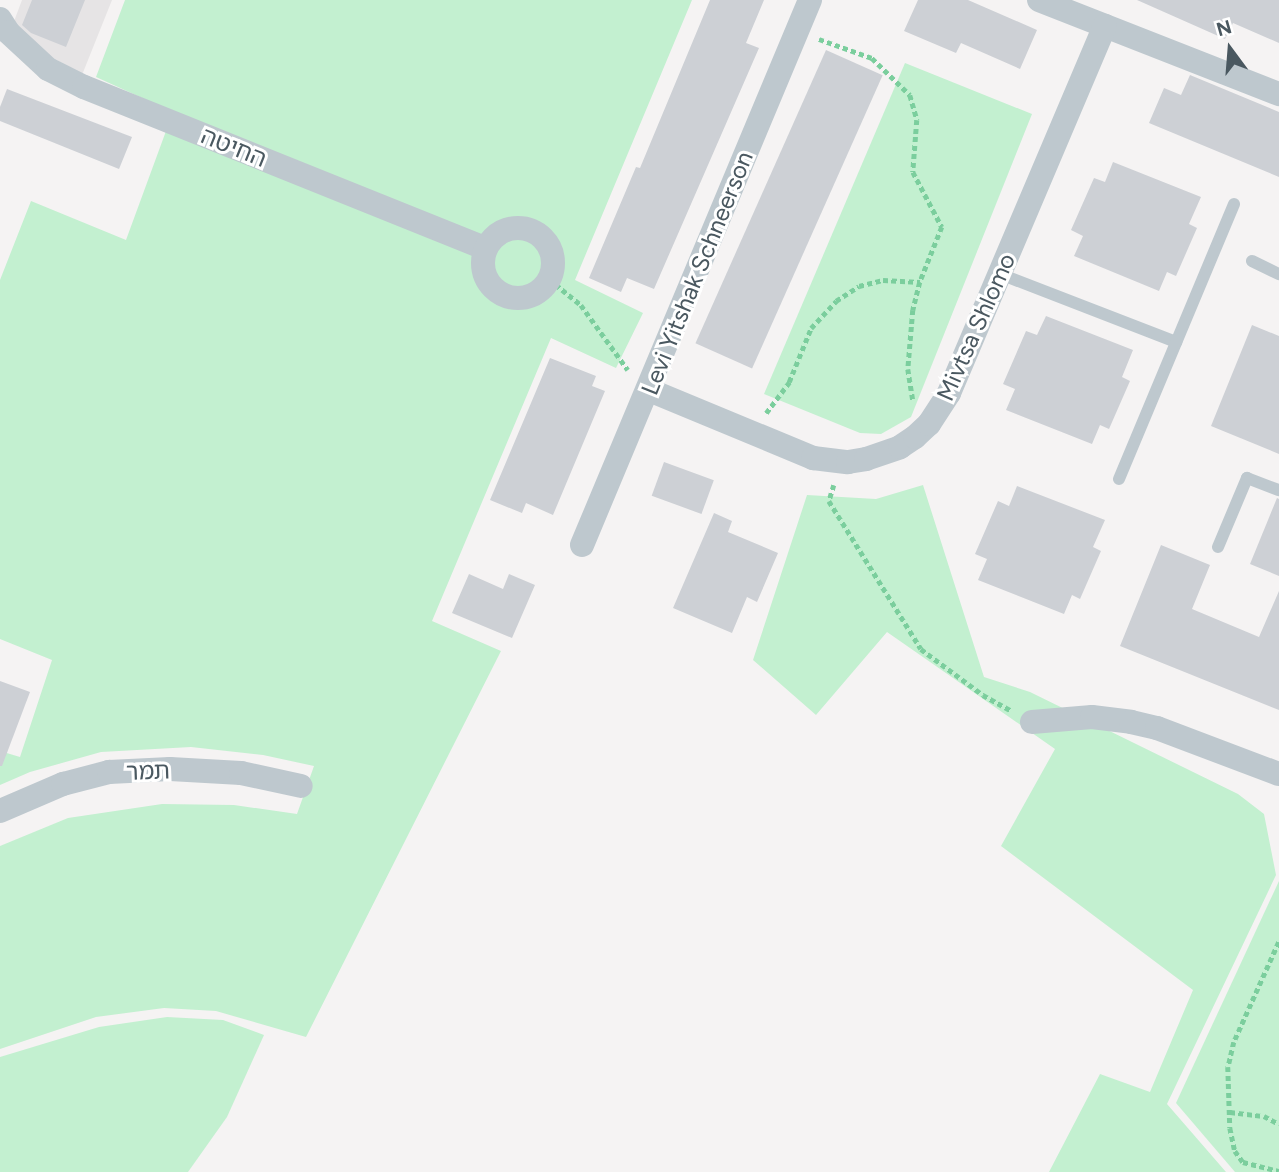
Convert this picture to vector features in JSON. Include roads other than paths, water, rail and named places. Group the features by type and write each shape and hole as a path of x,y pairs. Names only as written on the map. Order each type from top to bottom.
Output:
{"street":[{"name":"Levi Yitshak Schneerson","path":"582,545 810,0"},
{"path":"1039,0 1279,94"},
{"name":"החיטה","path":"0,19 17,41 48,69 83,87 485,248"},
{"name":"Mivtsa Shlomo","path":"649,390 813,458 841,461 883,454 908,442 929,424 949,393 1105,26"},
{"path":"508,228 529,229 538,233 551,249 552,269 549,279 542,288 523,298 502,295 493,288 482,270 485,248 498,232 508,228"},
{"path":"1032,722 1093,717 1131,722 1279,775"},
{"name":"תמר","path":"0,811 63,784 109,772 170,769 241,773 301,786"}],"lane":[{"path":"1119,479 1234,204"},
{"path":"1252,261 1279,274"},
{"path":"1000,274 1176,342"},
{"path":"1218,547 1247,478 1279,490"}]}
